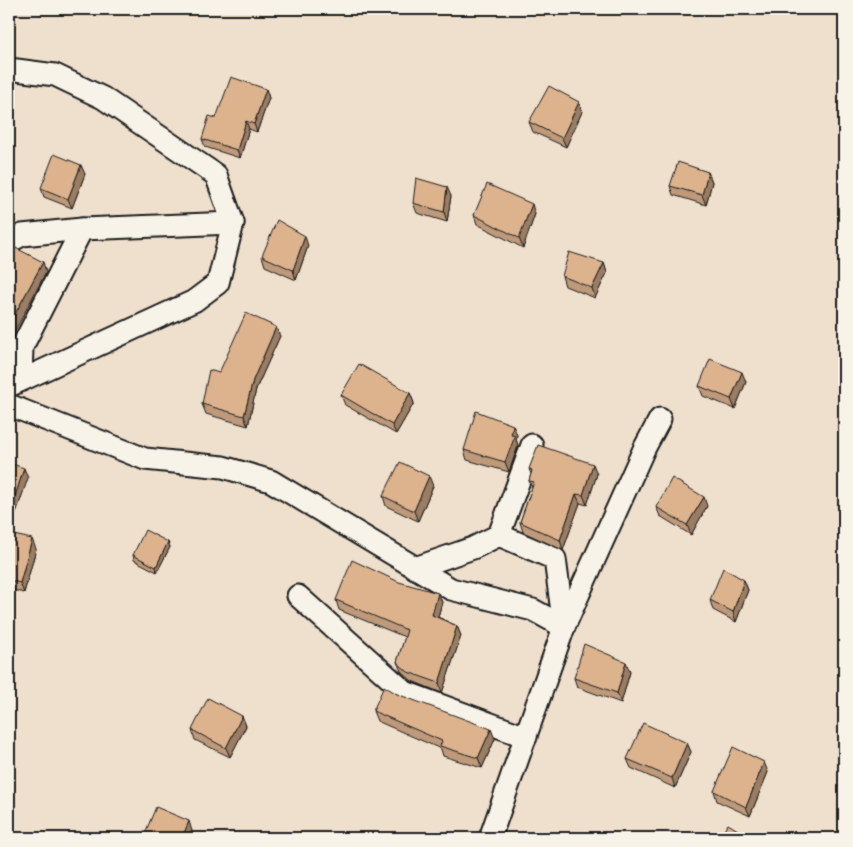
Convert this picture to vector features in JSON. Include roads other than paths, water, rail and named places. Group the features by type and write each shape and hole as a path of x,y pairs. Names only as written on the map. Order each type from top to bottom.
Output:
{"street":[{"path":"9,69 55,75 103,98 216,175 233,223 218,283 194,301 15,383"},
{"path":"9,242 22,235 82,228 233,223"},
{"path":"15,383 22,347 82,228"},
{"path":"9,405 145,459 223,467 271,481 451,589 533,610 564,627"},
{"path":"490,838 564,627 644,449 660,419"},
{"path":"415,568 473,548 499,535 532,445"},
{"path":"499,535 555,559 564,627"},
{"path":"298,596 405,692 526,736"}]}
